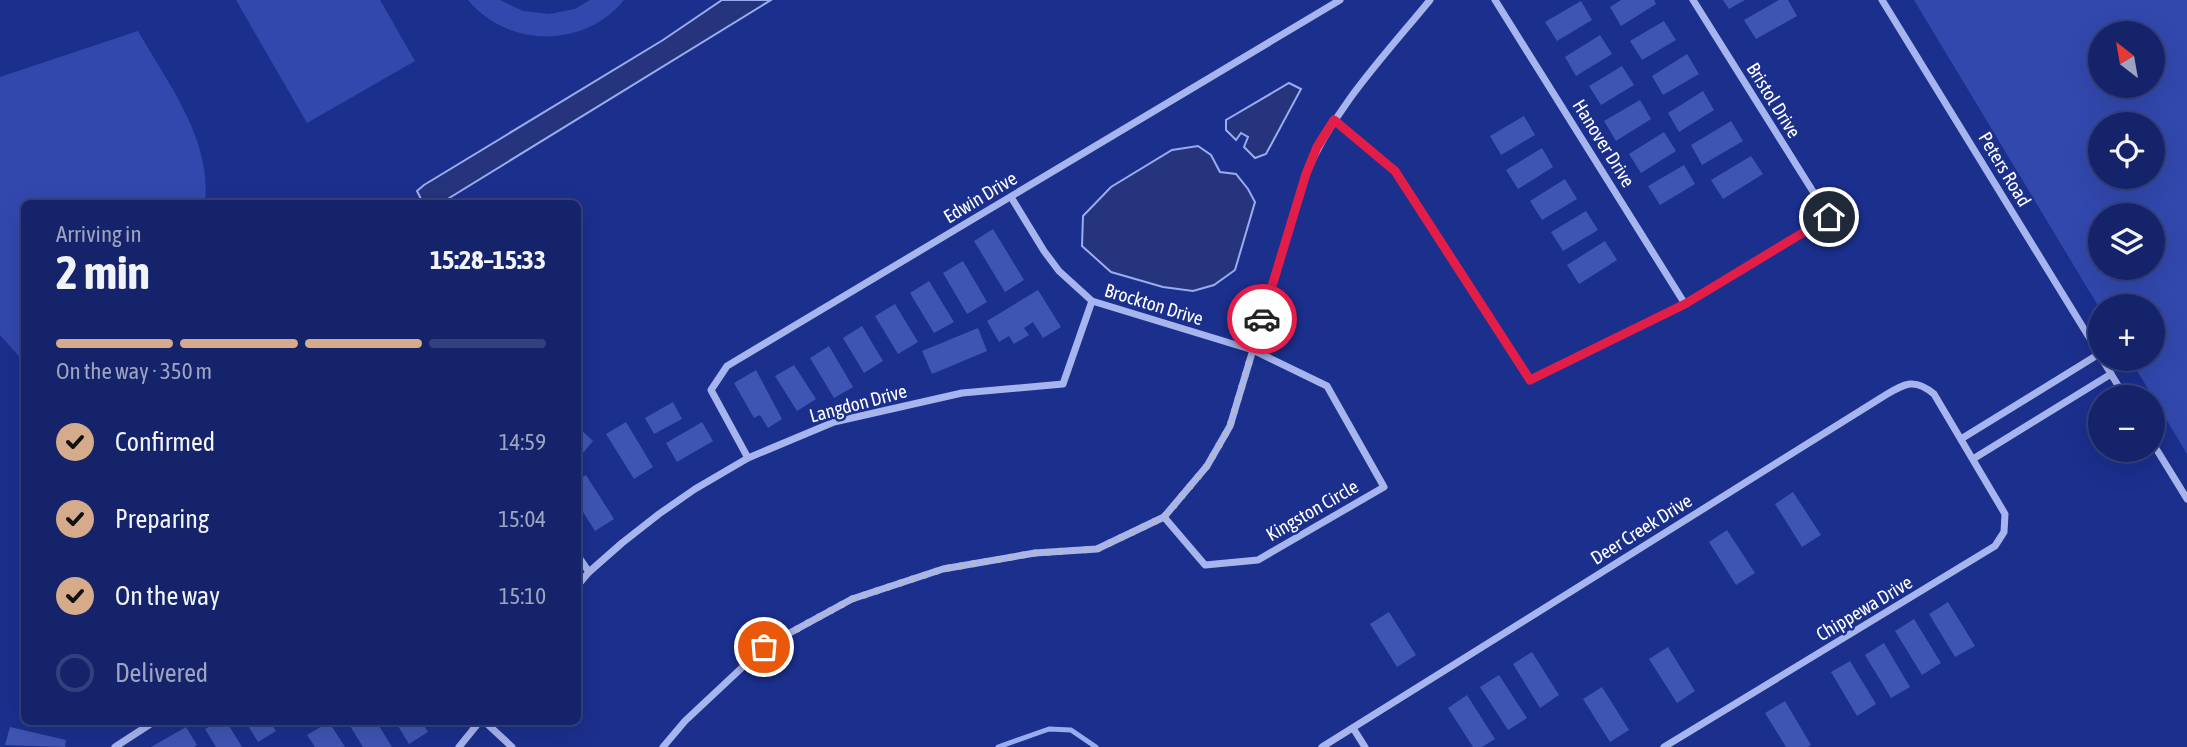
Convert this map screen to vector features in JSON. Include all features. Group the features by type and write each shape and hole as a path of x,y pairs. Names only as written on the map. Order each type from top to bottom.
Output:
{"street":[{"name":"Edwin Drive","path":"748,458 710,390 727,366 1340,0"},
{"path":"663,747 685,722 764,647 852,599 943,569 1035,553 1097,549 1164,517 1207,466 1230,426 1306,174 1317,147 1334,120 1430,0"},
{"name":"Hanover Drive","path":"1495,0 1685,304"},
{"name":"Bristol Drive","path":"1685,304 1829,217 1693,0"},
{"name":"Peters Road","path":"1882,0 2088,336"},
{"path":"1334,120 1395,171 1530,380 1685,304"},
{"name":"Brockton Drive","path":"1011,197 1059,271 1092,301 1253,350"},
{"name":"Langdon Drive","path":"581,581 659,514 695,489 748,458 834,422 962,393 1063,384 1092,301"},
{"name":"Kingston Circle","path":"1164,517 1205,565 1258,560 1384,487 1327,386 1253,350"},
{"path":"1961,439 2088,363"},
{"name":"Peters Road","path":"2109,371 2118,385"},
{"path":"1973,459 2111,374"},
{"name":"Deer Creek Drive","path":"1322,747 1906,384 1923,385 1934,394 1973,459"},
{"name":"Chippewa Drive","path":"1664,747 1995,546 2004,532 2005,514 1973,459"},
{"path":"2164,462 2187,499"},
{"path":"581,560 589,572"},
{"path":"115,747 149,725"},
{"path":"459,747 478,725"},
{"path":"487,725 512,747"},
{"path":"1353,728 1365,747"}],"shaded area":[{"path":"236,0 380,0 415,61 307,123"},
{"path":"468,0 500,0 523,11 549,14 575,9 590,0 624,0 607,16 588,27 568,34 546,36 524,34 504,27 485,16"},
{"path":"1914,0 2187,0 2187,454 2165,417 2165,385 2146,385 2137,371 2165,371 2165,294 2091,294"},
{"path":"138,31 195,134 205,179 205,200 21,200 21,359 0,335 0,77"}],"water":[{"path":"722,0 771,0 446,200 422,200 417,191 424,185 663,40"},
{"path":"1289,83 1301,89 1266,154 1255,158 1244,147 1248,137 1241,133 1236,140 1226,130 1226,120"},
{"path":"1198,146 1211,155 1220,172 1236,174 1255,202 1235,270 1214,285 1193,291 1163,287 1111,272 1082,246 1083,216 1111,187 1172,150"}],"building":[{"path":"1621,0 1654,0 1656,4 1621,26 1610,7"},
{"path":"1723,0 1745,0 1729,9"},
{"path":"1779,0 1788,0 1797,16 1756,39 1744,20"},
{"path":"1581,1 1592,20 1557,41 1545,22"},
{"path":"1664,21 1676,40 1642,60 1630,41"},
{"path":"1600,35 1612,54 1576,76 1565,57"},
{"path":"1687,54 1699,74 1663,95 1652,76"},
{"path":"1622,66 1634,85 1601,105 1589,86"},
{"path":"1703,91 1714,110 1679,132 1668,113"},
{"path":"1640,100 1651,119 1616,141 1604,121"},
{"path":"1524,116 1535,135 1501,155 1490,136"},
{"path":"1731,121 1743,141 1702,165 1691,145"},
{"path":"1664,132 1676,151 1641,173 1629,154"},
{"path":"1542,148 1553,167 1518,189 1506,170"},
{"path":"1751,156 1763,174 1723,199 1711,180"},
{"path":"1684,165 1695,184 1660,205 1648,186"},
{"path":"1565,179 1577,199 1542,220 1530,201"},
{"path":"1586,211 1598,230 1563,251 1551,232"},
{"path":"993,229 1024,280 1005,292 974,241"},
{"path":"1605,241 1617,260 1579,284 1567,265"},
{"path":"963,261 987,302 967,314 943,273"},
{"path":"929,281 954,322 934,333 910,293"},
{"path":"1038,290 1061,327 1043,338 1033,322 1024,328 1029,335 1014,344 1009,336 999,342 987,321"},
{"path":"895,304 918,342 898,354 875,316"},
{"path":"862,326 883,361 864,373 843,338"},
{"path":"978,328 987,351 932,374 922,351"},
{"path":"829,346 853,387 834,398 810,358"},
{"path":"794,365 816,399 797,411 775,376"},
{"path":"756,370 782,419 768,428 760,415 754,418 734,383"},
{"path":"673,402 682,419 654,434 645,418"},
{"path":"626,422 653,467 634,479 606,434"},
{"path":"702,422 713,441 677,462 666,443"},
{"path":"581,430 593,441 581,455"},
{"path":"586,475 614,519 595,531 581,509 581,478"},
{"path":"1793,492 1821,535 1802,547 1775,504"},
{"path":"1727,530 1755,573 1736,585 1709,542"},
{"path":"1948,602 1975,646 1955,657 1929,614"},
{"path":"1389,612 1416,655 1397,667 1370,624"},
{"path":"1914,619 1941,663 1922,675 1895,631"},
{"path":"1884,643 1910,687 1891,698 1865,655"},
{"path":"1668,647 1695,691 1677,703 1649,659"},
{"path":"1532,652 1559,695 1540,708 1513,664"},
{"path":"1850,661 1876,704 1857,716 1831,672"},
{"path":"1499,675 1527,718 1508,730 1480,687"},
{"path":"1602,687 1629,730 1610,742 1583,699"},
{"path":"1467,695 1495,739 1482,747 1473,747 1448,708"},
{"path":"1785,701 1811,745 1808,747 1786,747 1765,713"},
{"path":"212,725 228,725 242,747 216,747 205,729"},
{"path":"247,725 272,725 276,731 258,742"},
{"path":"324,725 331,725 345,747 315,747 307,735"},
{"path":"349,725 378,725 392,747 363,747"},
{"path":"397,725 424,725 428,732 409,744"},
{"path":"10,727 66,740 65,747 5,745"},
{"path":"186,727 197,745 194,747 151,747"}],"waterway":[{"path":"998,747 1049,729 1071,730 1096,747"}],"way so far":[{"path":"764,647 852,599 943,569 1035,553 1097,549 1164,517 1207,466 1230,426 1262,319"}],"route":[{"path":"1262,319 1306,174 1317,147 1334,120 1383,160 1405,184 1530,380 1685,304 1829,217"}]}
